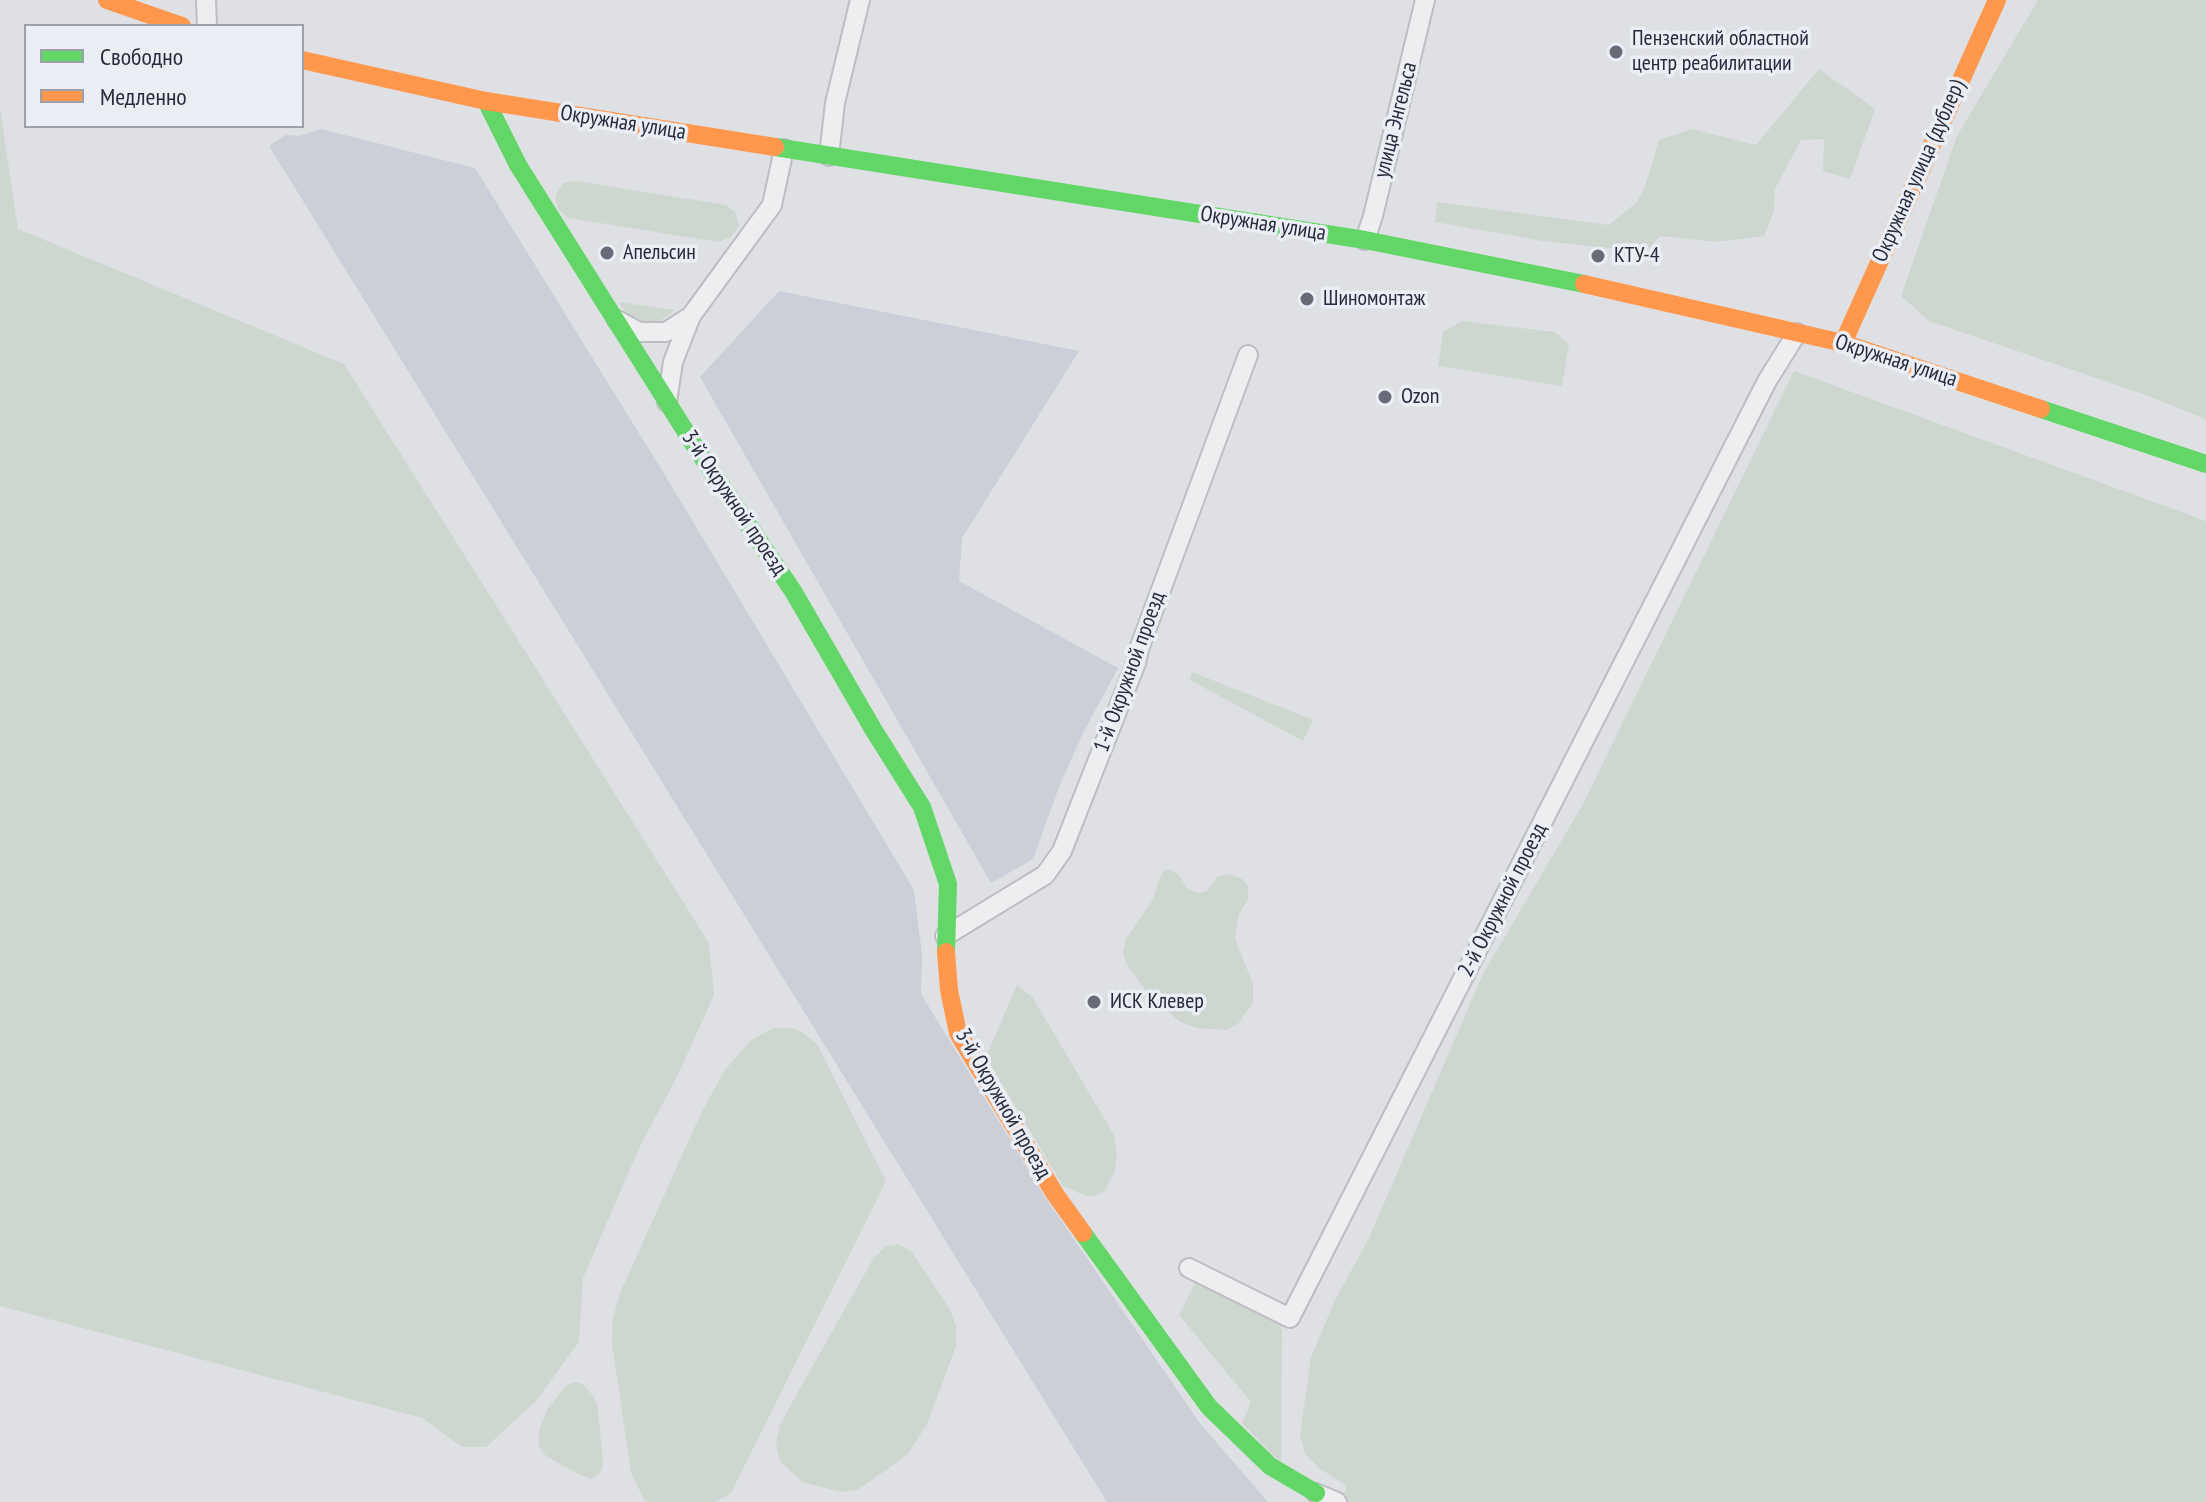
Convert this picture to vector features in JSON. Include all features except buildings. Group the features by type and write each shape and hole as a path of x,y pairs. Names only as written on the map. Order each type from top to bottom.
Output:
{"main road":[{"path":"107,0 176,24"},
{"name":"Окружная улица (дублер)","path":"1843,343 1997,0"},
{"name":"Окружная улица","path":"304,60 486,101 1365,240 1600,287 1843,343 2206,464"},
{"name":"3-й Окружной проезд","path":"486,101 518,165 667,402 793,591 922,807 948,884 945,936 949,990 958,1033 1055,1194 1209,1407 1270,1466 1316,1493"}],"street":[{"path":"206,0 207,24"},
{"path":"829,156 835,103 860,0"},
{"name":"улица Энгельса","path":"1365,240 1425,0"},
{"path":"667,402 673,362 691,316 772,205 784,149"},
{"path":"614,319 639,332 666,332 691,316"},
{"name":"2-й Окружной проезд","path":"1189,1268 1290,1318 1767,381 1797,333"},
{"name":"1-й Окружной проезд","path":"945,936 1045,875 1062,851 1136,663 1248,355"},
{"path":"1316,1493 1337,1502"}],"shaded area":[{"path":"2038,0 2206,0 2206,419 2143,394 1929,321 1901,296 1957,136"},
{"path":"1819,69 1875,109 1850,179 1823,171 1824,139 1801,140 1775,189 1774,211 1764,236 1716,242 1660,236 1645,252 1543,241 1435,222 1437,202 1609,225 1637,202 1659,140 1692,129 1756,145"},
{"path":"0,109 18,229 344,364 709,943 714,995 677,1077 640,1146 583,1278 579,1342 535,1402 486,1447 462,1447 422,1418 0,1306"},
{"path":"321,129 475,168 663,472 914,890 922,954 921,994 1045,1197 1199,1422 1268,1502 1107,1502 269,146 286,135 299,136"},
{"path":"577,181 726,205 736,213 739,226 731,237 719,242 568,218 558,209 555,196 563,183"},
{"path":"779,291 1079,351 962,538 959,581 1118,668 1082,735 1033,859 991,883 700,377"},
{"path":"618,302 675,310 660,321 645,323 630,317"},
{"path":"1462,321 1555,332 1569,344 1562,386 1438,366 1443,332"},
{"path":"1794,371 2206,521 2206,1502 1341,1502 1347,1486 1319,1468 1305,1454 1300,1435 1311,1357 1335,1300 1369,1238 1483,974 1583,804"},
{"path":"1192,672 1313,720 1303,741 1190,680"},
{"path":"1169,869 1178,874 1188,889 1197,893 1207,891 1218,876 1229,874 1242,879 1248,886 1248,899 1239,914 1235,939 1253,984 1253,1002 1239,1023 1227,1030 1198,1028 1180,1022 1150,996 1126,963 1123,951 1126,939 1152,901 1162,873"},
{"path":"1017,985 1033,998 1114,1135 1117,1153 1115,1170 1104,1192 1095,1196 1086,1196 1063,1186 986,1057"},
{"path":"773,1028 791,1028 802,1032 817,1044 886,1181 731,1493 715,1502 648,1502 631,1473 612,1343 613,1318 620,1293 702,1111 725,1070 750,1041"},
{"path":"899,1244 912,1252 950,1310 956,1326 956,1346 927,1424 907,1455 859,1489 842,1492 802,1482 780,1461 776,1444 780,1424 873,1259 886,1246"},
{"path":"1196,1281 1282,1323 1281,1463 1242,1423 1251,1402 1179,1315"},
{"path":"573,1382 583,1384 594,1397 598,1408 603,1465 600,1473 591,1479 546,1456 538,1445 540,1427 548,1408"}],"traffic: fast":[{"path":"486,101 518,165 696,448 793,591 922,807 948,884 946,952"},
{"path":"775,147 1365,240 1584,284"},
{"path":"2041,409 2206,464"},
{"path":"1083,1233 1209,1407 1270,1466 1316,1493"}],"traffic: slow":[{"path":"107,0 176,24"},
{"path":"1843,343 1997,0"},
{"path":"304,60 486,101 775,147"},
{"path":"1584,284 1843,343 2041,409"},
{"path":"946,952 949,990 958,1033 1055,1194 1083,1233"}],"place":[{"name":"Пензенский областной центр реабилитации","path":"1616,52"},
{"name":"Апельсин","path":"607,253"},
{"name":"КТУ-4","path":"1598,256"},
{"name":"Шиномонтаж","path":"1307,299"},
{"name":"Ozon","path":"1385,397"},
{"name":"ИСК Клевер","path":"1094,1002"}]}
